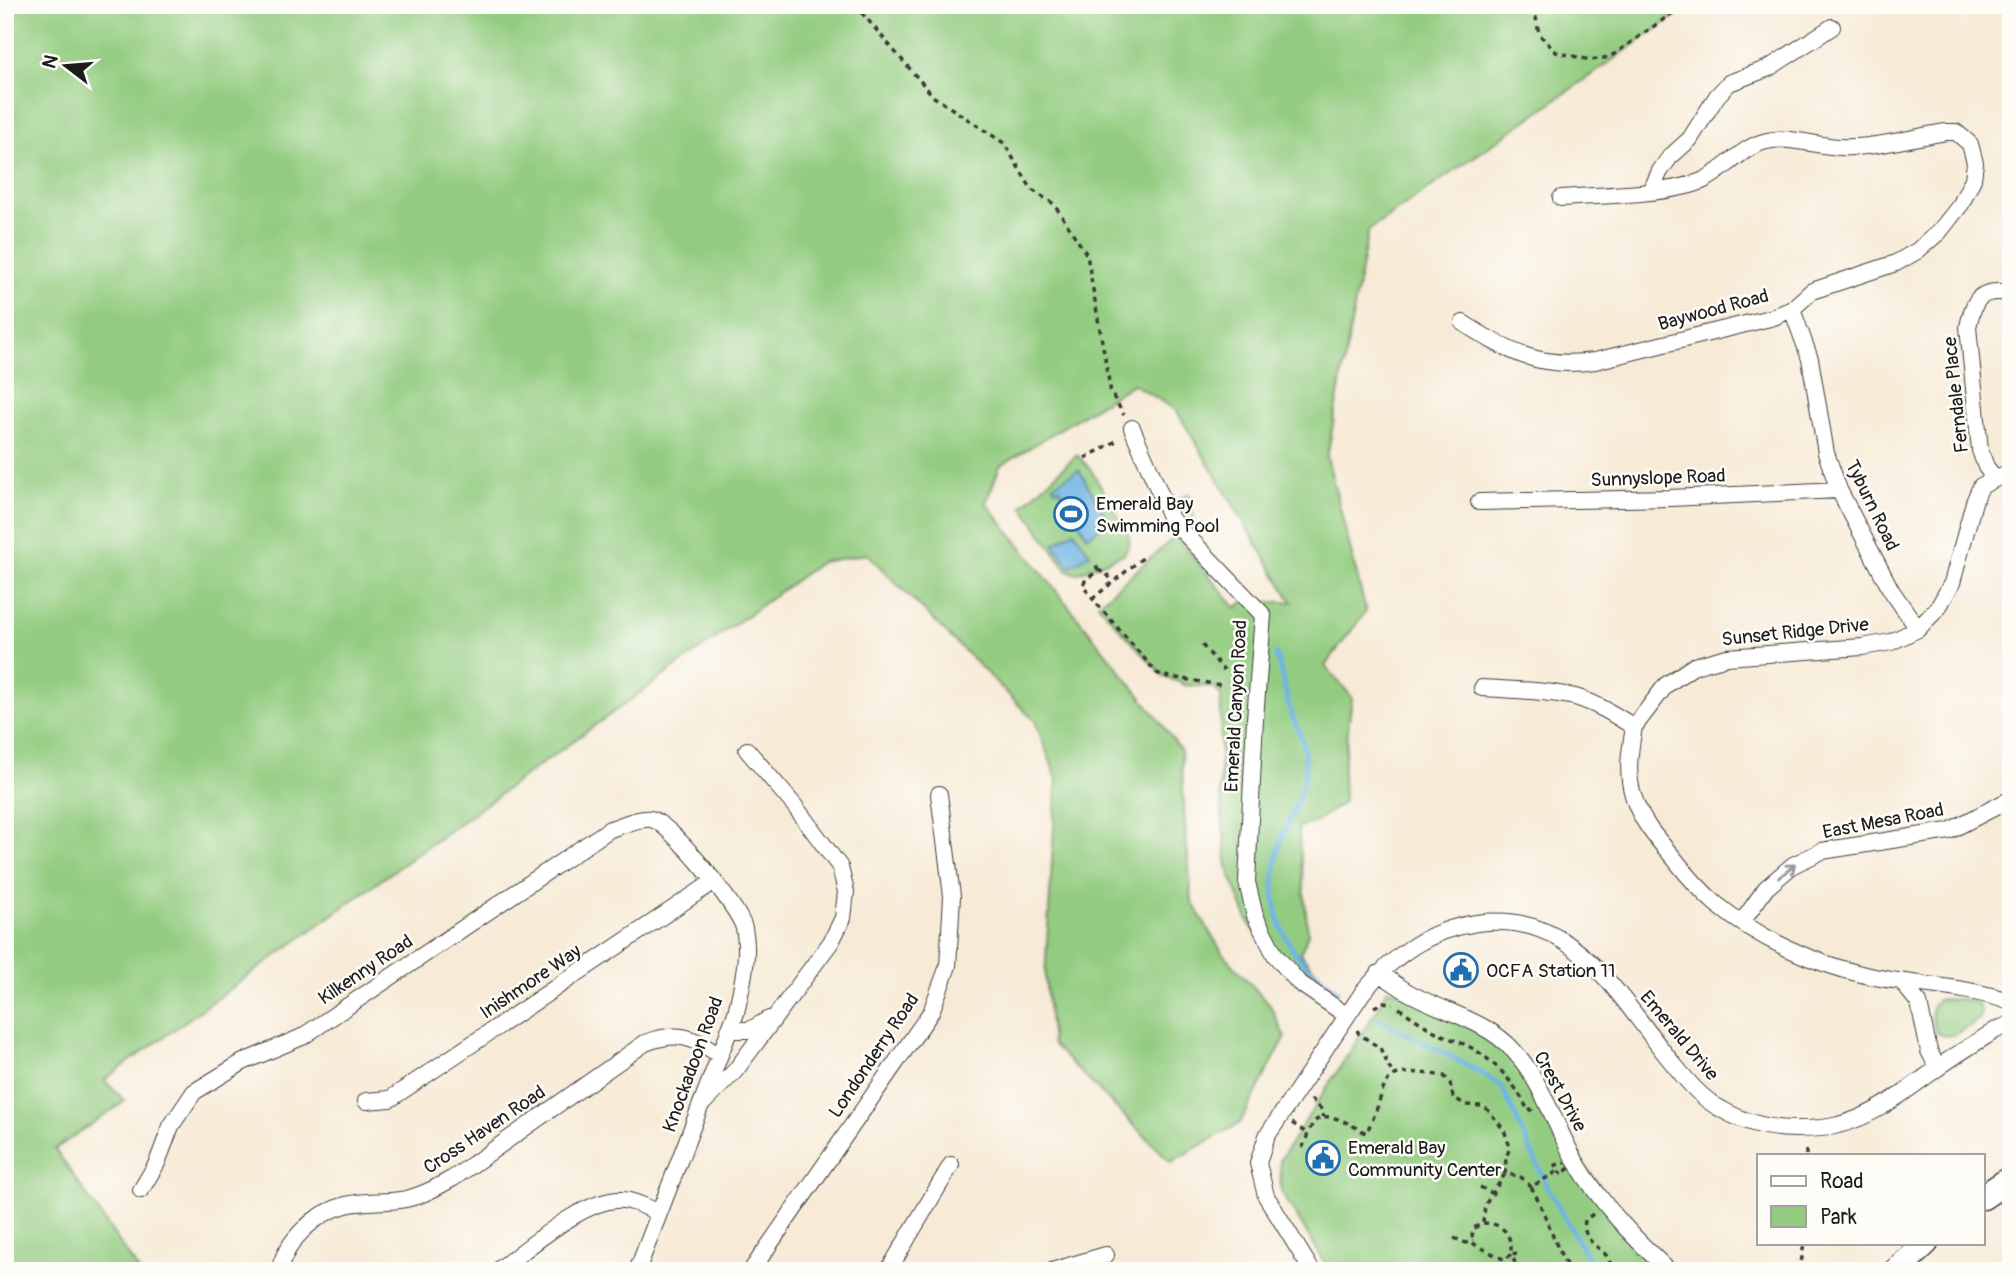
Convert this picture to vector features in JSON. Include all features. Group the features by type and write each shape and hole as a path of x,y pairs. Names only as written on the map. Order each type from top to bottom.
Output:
{"highway":[{"path":"1984,1196 2011,1178"},
{"path":"1896,1271 1925,1244"}],"street":[{"path":"1651,191 1670,157 1690,139 1717,96 1729,83 1769,68 1832,27"},
{"name":"Baywood Road","path":"1463,323 1505,348 1529,358 1572,364 1595,361 1774,317 1791,309 1812,291 1896,263 1917,251 1939,232 1961,204 1973,179 1975,163 1970,144 1956,132 1855,147 1780,139 1763,142 1704,180 1688,185 1651,191 1561,198"},
{"name":"Ferndale Place","path":"1994,478 1986,467 1980,450 1968,327 1972,309 1980,296 1993,290 2010,293"},
{"name":"Tyburn Road","path":"1791,309 1810,359 1826,453 1839,490 1891,590 1917,629"},
{"name":"Emerald Canyon Road","path":"1133,431 1171,519 1263,615 1247,882 1255,916 1275,955 1298,982 1353,1020"},
{"name":"Sunset Ridge Drive","path":"2011,471 1982,486 1974,502 1952,583 1938,608 1917,629 1891,642 1862,647 1727,657 1694,666 1665,685 1634,727 1628,763 1633,794 1642,818 1654,835 1696,885 1716,904 1742,922 1780,944 1864,975 1984,992 2011,1002"},
{"name":"Sunnyslope Road","path":"1479,502 1670,498 1839,490"},
{"path":"1482,688 1575,697 1605,709 1634,727"},
{"path":"700,1106 736,1071 831,942 843,918 846,892 840,867 794,805 747,750"},
{"name":"Londonderry Road","path":"751,1271 931,1012 948,966 952,896 939,794"},
{"name":"East Mesa Road","path":"1742,922 1766,888 1793,865 1812,856 1822,852 1950,831 2011,799"},
{"name":"Knockadoon Road","path":"637,1271 736,1013 744,974 746,944 740,915 677,837 664,825 650,818"},
{"name":"Kilkenny Road","path":"141,1190 157,1163 171,1126 194,1092 243,1062 302,1037 610,829 650,818"},
{"name":"Inishmore Way","path":"366,1101 390,1099 713,882"},
{"name":"Emerald Drive","path":"1312,1271 1266,1196 1258,1163 1267,1136 1298,1090 1353,1020 1380,973 1407,948 1432,934 1458,925 1501,919 1528,924 1558,936 1598,967 1693,1089 1719,1109 1750,1124 1778,1129 1838,1126 1871,1114 1996,1030 2011,1024"},
{"name":"Crest Drive","path":"1380,973 1406,991 1494,1034 1513,1050 1536,1083 1575,1160 1605,1205 1630,1234 1669,1271"},
{"path":"1901,981 1919,1003 1929,1051 1938,1068"},
{"path":"729,1030 750,1030 774,1016"},
{"name":"Cross Haven Road","path":"279,1271 296,1238 318,1216 345,1205 404,1199 431,1191 455,1177 645,1043 666,1035 684,1037 702,1043 720,1055"},
{"path":"888,1271 951,1165"},
{"path":"497,1271 576,1214 598,1203 623,1200 659,1213"},
{"path":"1052,1271 1106,1255"}],"path":[{"path":"855,5 934,97 1004,143 1032,190 1054,204 1087,255 1111,393 1133,431 1085,458"},
{"path":"1549,5 1535,12 1539,34 1556,52 1590,60 1610,57 1684,5"},
{"path":"1092,599 1145,556"},
{"path":"1112,582 1107,574 1097,568 1084,580 1083,585 1092,599 1157,673 1222,685"},
{"path":"1202,645 1224,670"},
{"path":"1373,1008 1384,1002 1391,1002 1441,1035 1473,1049 1500,1069 1524,1101 1528,1111 1548,1104"},
{"path":"1353,1020 1356,1031 1380,1048 1393,1075"},
{"path":"1303,1148 1311,1126 1323,1117 1333,1117 1367,1133 1375,1118 1384,1083 1393,1075 1414,1073 1444,1076 1450,1083 1452,1097 1466,1105 1482,1106 1488,1110 1504,1130 1510,1147 1505,1174 1485,1205 1483,1223"},
{"path":"1298,1090 1315,1102 1323,1111 1323,1117"},
{"path":"1531,1187 1556,1172"},
{"path":"1505,1174 1520,1176 1531,1187 1570,1271"},
{"path":"1480,1187 1492,1193"},
{"path":"1605,1205 1585,1220 1584,1226 1588,1239 1605,1254 1613,1271"},
{"path":"1473,1240 1475,1228 1483,1223 1499,1225 1506,1231 1512,1244 1511,1254 1519,1271"},
{"path":"1454,1238 1466,1243 1473,1240"},
{"path":"1473,1240 1480,1248 1505,1259 1517,1253"},
{"path":"1800,1271 1804,1244"}],"green space":[{"path":"5,5 1691,5 1368,231 1327,457 1366,611 1325,666 1352,697 1343,772 1344,802 1314,823 1298,827 1308,934 1300,954 1321,976 1301,986 1275,961 1249,923 1227,866 1220,789 1221,695 1214,687 1185,685 1162,675 1098,604 1176,536 1236,608 1243,602 1292,602 1176,410 1133,384 1000,466 986,503 1151,709 1181,751 1192,902 1223,954 1270,1005 1285,1038 1240,1123 1171,1162 1052,1044 1045,977 1057,779 1035,721 867,554 821,562 104,1080 125,1101 55,1149 139,1271 5,1271"},
{"name":"Emerald Bay Swimming Pool","path":"1077,455 1091,470 1128,533 1130,543 1124,554 1076,574 1067,570 1022,506"},
{"path":"1189,494 1195,520 1189,527 1175,501"},
{"path":"1387,989 1406,993 1490,1037 1508,1053 1532,1085 1544,1110 1662,1271 1330,1271 1281,1191 1280,1160 1377,1010"},
{"path":"1939,999 1974,1002 1980,1010 1980,1018 1954,1035 1936,1033 1932,1010"}],"water":[{"path":"1079,470 1109,522 1087,536 1059,488 1056,490 1053,485"},
{"path":"1074,531 1090,554 1070,567 1054,544"}],"waterway":[{"path":"1276,654 1289,706 1302,739 1305,762 1301,792 1286,828 1275,868 1277,914 1288,942 1297,955 1337,991"},
{"path":"1379,1019 1480,1072 1502,1087 1548,1188 1595,1271"}],"place":[{"name":"Emerald Bay Swimming Pool","path":"1071,514"},
{"name":"OCFA Station 11","path":"1461,970"},
{"name":"Emerald Bay Community Center","path":"1323,1158"}]}
